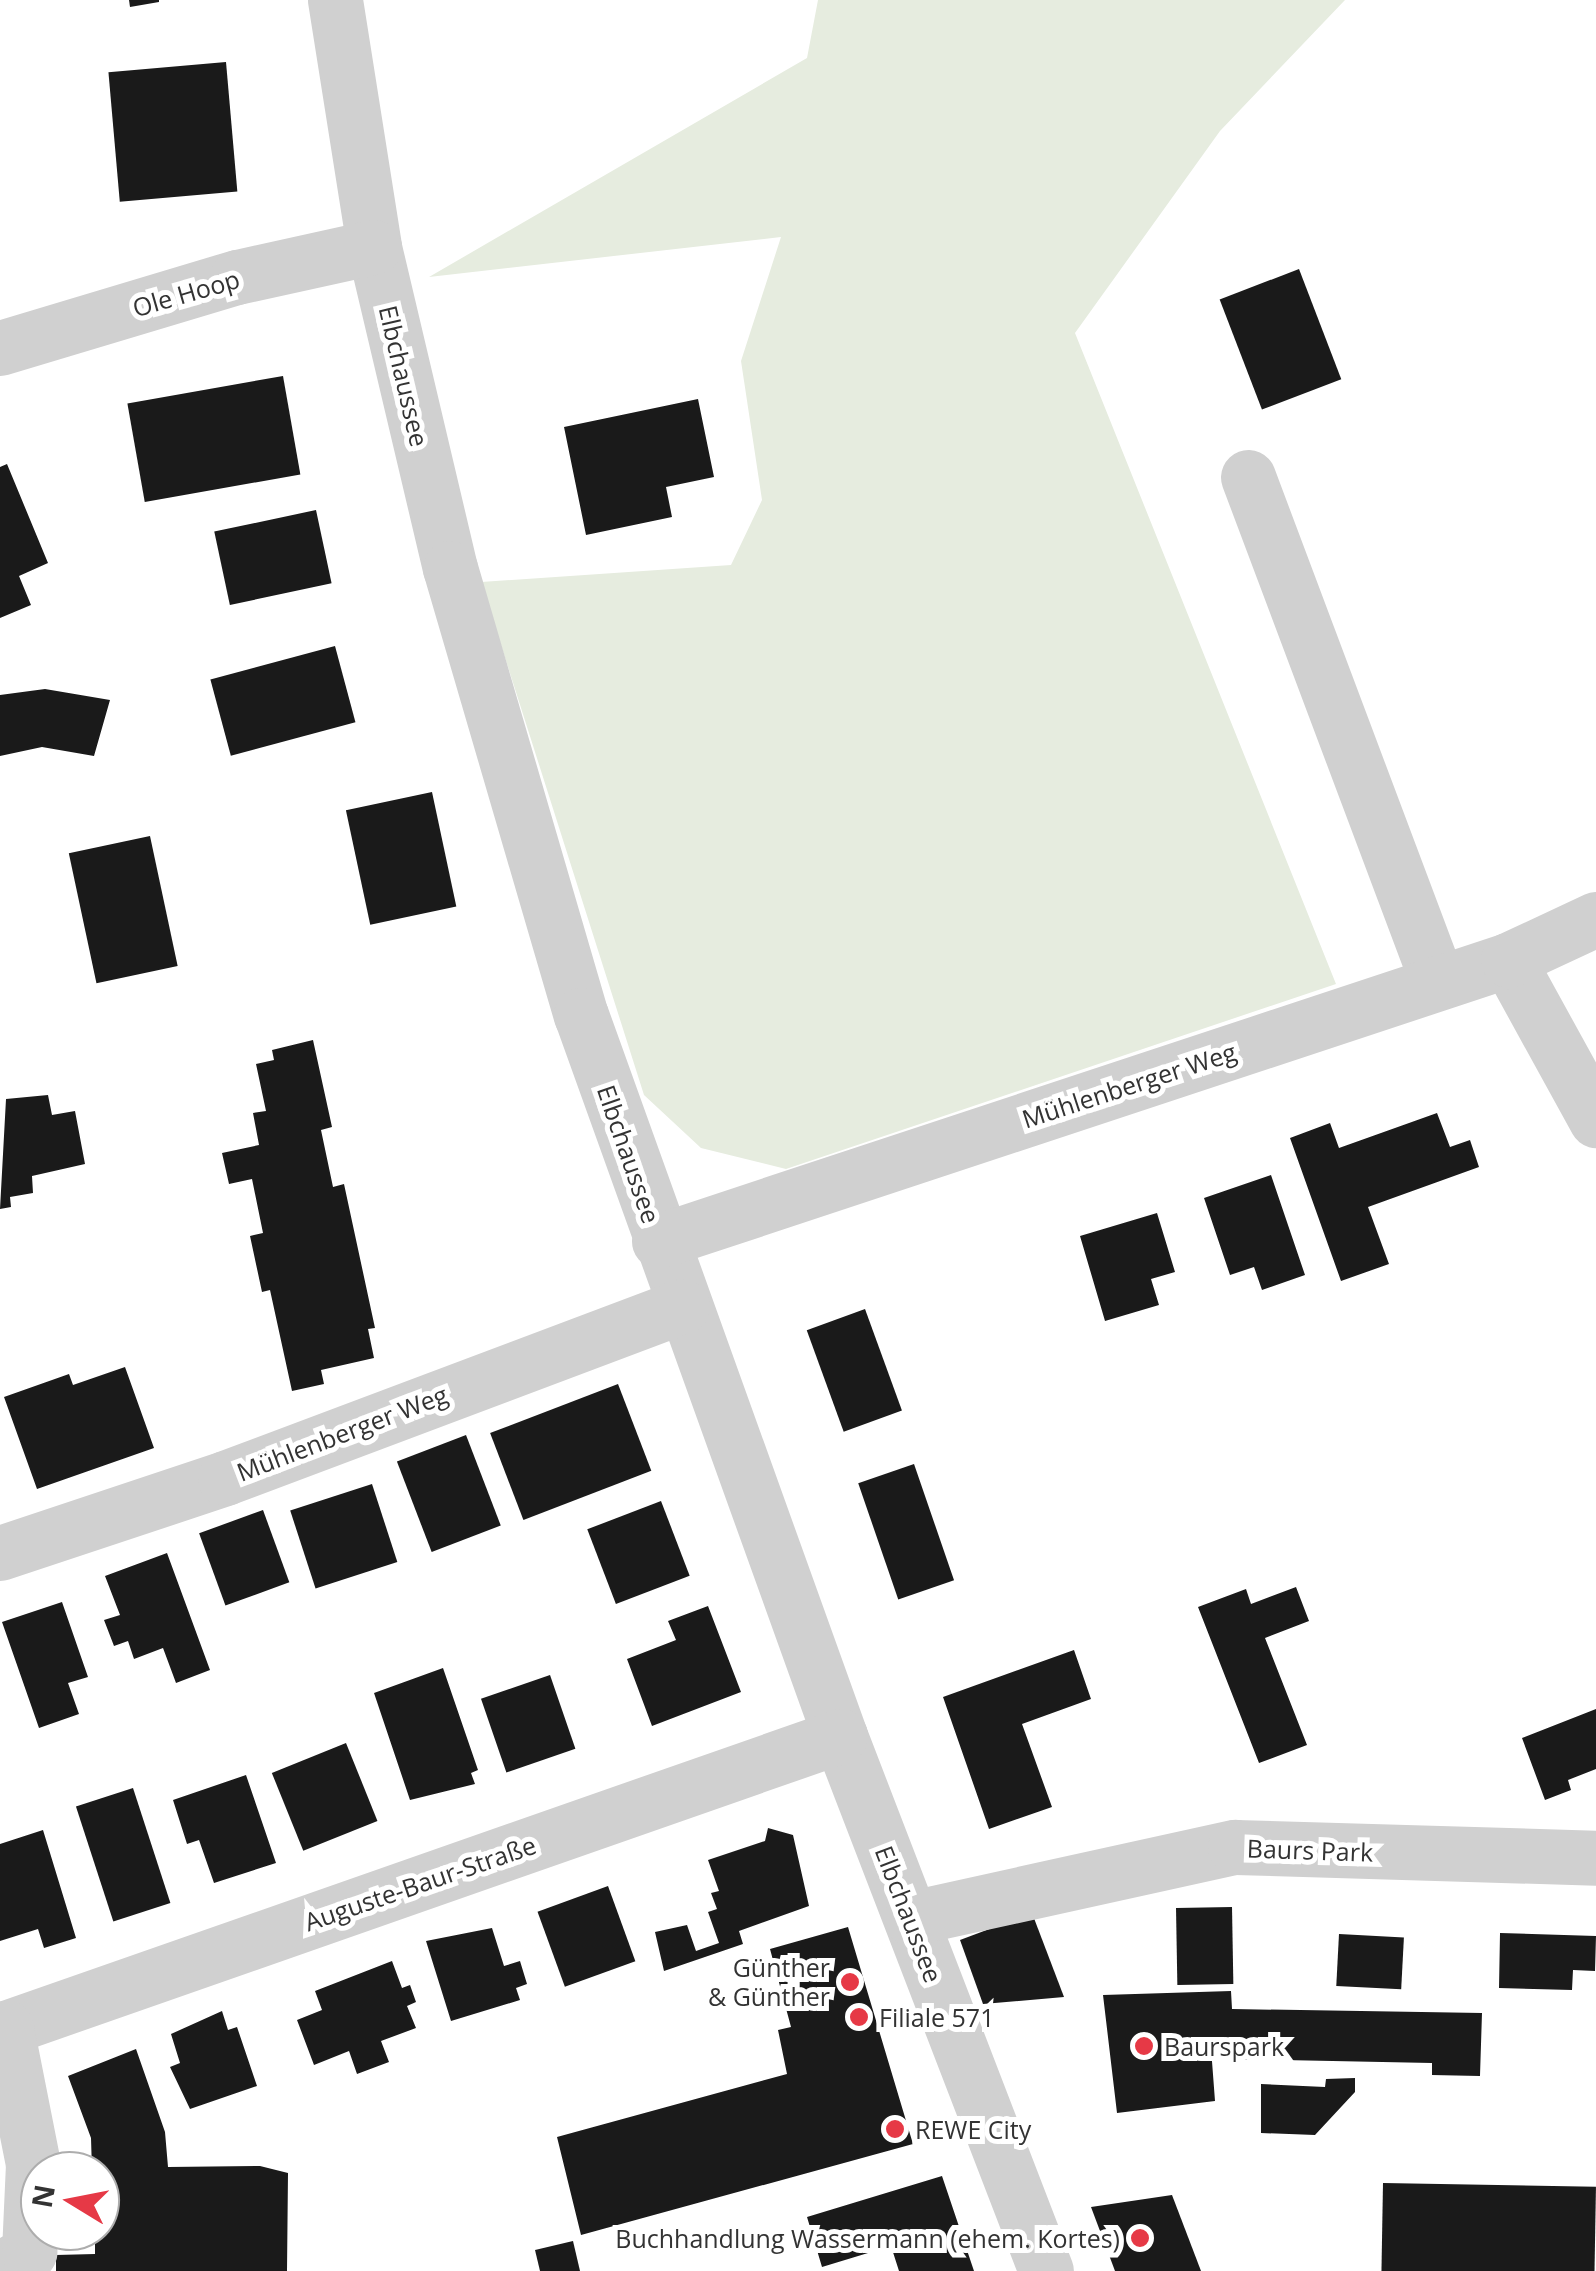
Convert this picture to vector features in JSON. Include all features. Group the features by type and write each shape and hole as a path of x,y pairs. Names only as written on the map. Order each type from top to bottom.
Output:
{"street":[{"name":"Elbchaussee","path":"335,0 374,247 492,725 682,1306 840,1736 1046,2271"},
{"name":"Ole Hoop","path":"0,348 237,277 374,247"},
{"path":"1248,478 1438,983"},
{"name":"Mühlenberger Weg","path":"659,1241 1508,960 1596,919"},
{"path":"1508,960 1596,1120"},
{"name":"Mühlenberger Weg","path":"0,1553 225,1478 682,1306"},
{"name":"Auguste-Baur-Straße","path":"3,2029 840,1736"},
{"name":"Baurs Park","path":"911,1918 1235,1847 1596,1858"},
{"path":"0,2269 29,2252 34,2164 3,2029"}],"shaded area":[{"path":"818,0 1345,0 1220,131 1075,333 1336,984 786,1169 701,1148 644,1095 481,582 731,565 762,500 741,361 781,237 429,277 807,58"}],"building":[{"path":"129,0 159,0 159,2 130,7"},
{"path":"226,62 237,192 120,202 108,72"},
{"path":"1299,269 1341,379 1262,410 1220,299"},
{"path":"283,376 300,474 145,502 127,403"},
{"path":"698,399 714,477 666,487 672,517 586,535 564,427"},
{"path":"7,464 48,563 19,576 31,605 0,618 0,467"},
{"path":"316,510 332,583 230,605 214,532"},
{"path":"335,646 355,722 231,756 210,679"},
{"path":"45,689 110,700 94,756 42,747 0,756 0,695"},
{"path":"432,792 456,906 370,925 346,810"},
{"path":"150,836 178,966 96,983 69,853"},
{"path":"313,1040 332,1127 321,1130 333,1187 344,1184 375,1328 368,1329 374,1358 321,1370 324,1384 292,1391 270,1290 262,1292 250,1236 263,1233 252,1179 229,1184 222,1153 259,1145 253,1113 266,1111 256,1064 274,1060 272,1050"},
{"path":"48,1095 52,1115 75,1111 85,1164 32,1176 33,1193 10,1197 11,1207 0,1209 6,1099"},
{"path":"1437,1113 1450,1147 1470,1140 1479,1167 1368,1207 1389,1264 1341,1281 1290,1138 1330,1123 1339,1148"},
{"path":"1271,1175 1305,1275 1262,1290 1254,1267 1230,1275 1204,1198"},
{"path":"1157,1213 1175,1272 1151,1279 1159,1305 1105,1321 1080,1236"},
{"path":"865,1309 902,1410 844,1432 807,1330"},
{"path":"125,1367 154,1448 37,1489 4,1397 69,1374 73,1385"},
{"path":"618,1384 651,1471 523,1520 490,1433"},
{"path":"466,1435 501,1526 432,1552 397,1462"},
{"path":"914,1464 954,1580 898,1600 858,1483"},
{"path":"372,1484 397,1562 316,1589 290,1511"},
{"path":"661,1501 690,1576 616,1604 587,1529"},
{"path":"263,1510 289,1582 225,1606 199,1533"},
{"path":"167,1553 210,1670 176,1683 163,1648 134,1659 128,1641 114,1646 104,1620 120,1615 105,1576"},
{"path":"1296,1587 1309,1621 1265,1638 1307,1745 1259,1763 1198,1607 1246,1589 1251,1604"},
{"path":"62,1602 88,1677 68,1683 79,1714 39,1728 2,1622"},
{"path":"708,1606 741,1692 652,1726 627,1659 676,1640 668,1621"},
{"path":"1074,1650 1091,1699 1022,1724 1052,1807 989,1829 943,1697"},
{"path":"443,1668 478,1770 471,1773 475,1784 410,1800 374,1693"},
{"path":"550,1675 575,1749 506,1773 481,1699"},
{"path":"1596,1709 1596,1769 1568,1780 1571,1790 1545,1800 1522,1738"},
{"path":"346,1743 377,1821 303,1851 272,1773"},
{"path":"246,1775 276,1863 214,1883 199,1840 187,1844 173,1800"},
{"path":"133,1788 170,1903 113,1922 76,1807"},
{"path":"768,1828 793,1835 809,1906 739,1931 743,1944 664,1971 655,1932 687,1925 696,1951 719,1943 708,1912 717,1909 711,1893 719,1891 708,1860 765,1841"},
{"path":"43,1830 76,1938 44,1948 38,1929 0,1941 0,1844"},
{"path":"608,1886 635,1961 565,1987 538,1912"},
{"path":"1232,1907 1233,1984 1177,1985 1176,1908"},
{"path":"1032,1913 1064,1997 983,2004 960,1940"},
{"path":"848,1927 913,2144 581,2235 557,2137 787,2074 778,2030 791,2027 770,1949"},
{"path":"492,1928 504,1966 520,1961 527,1984 516,1988 520,2000 451,2021 426,1941"},
{"path":"1500,1933 1596,1936 1595,1971 1573,1970 1572,1990 1499,1988"},
{"path":"1339,1934 1404,1937 1401,1989 1336,1986"},
{"path":"392,1961 402,1988 410,1985 416,2002 407,2006 416,2028 381,2041 389,2062 357,2074 349,2051 314,2065 297,2020 322,2010 315,1991"},
{"path":"1231,1991 1232,2009 1482,2013 1480,2076 1432,2075 1432,2063 1231,2059 1232,2047 1211,2048 1215,2101 1117,2113 1103,1995"},
{"path":"222,2011 228,2030 237,2027 257,2086 190,2109 170,2067 180,2063 171,2034"},
{"path":"136,2049 165,2132 168,2167 260,2166 288,2173 287,2271 56,2271 56,2255 120,2251 120,2151 91,2151 91,2138 68,2076"},
{"path":"1355,2078 1355,2092 1315,2135 1261,2133 1261,2084 1325,2087 1326,2079"},
{"path":"942,2176 974,2271 899,2271 891,2246 822,2267 807,2217"},
{"path":"1383,2183 1596,2187 1594,2271 1381,2271"},
{"path":"1172,2195 1201,2271 1115,2271 1091,2207"},
{"path":"573,2241 580,2271 540,2271 535,2250"}],"place":[{"name":"Günther & Günther","path":"850,1982"},
{"name":"Filiale 571","path":"859,2017"},
{"name":"Baurspark","path":"1144,2046"},
{"name":"REWE City","path":"895,2129"},
{"name":"Buchhandlung Wassermann (ehem. Kortes)","path":"1140,2238"}]}
